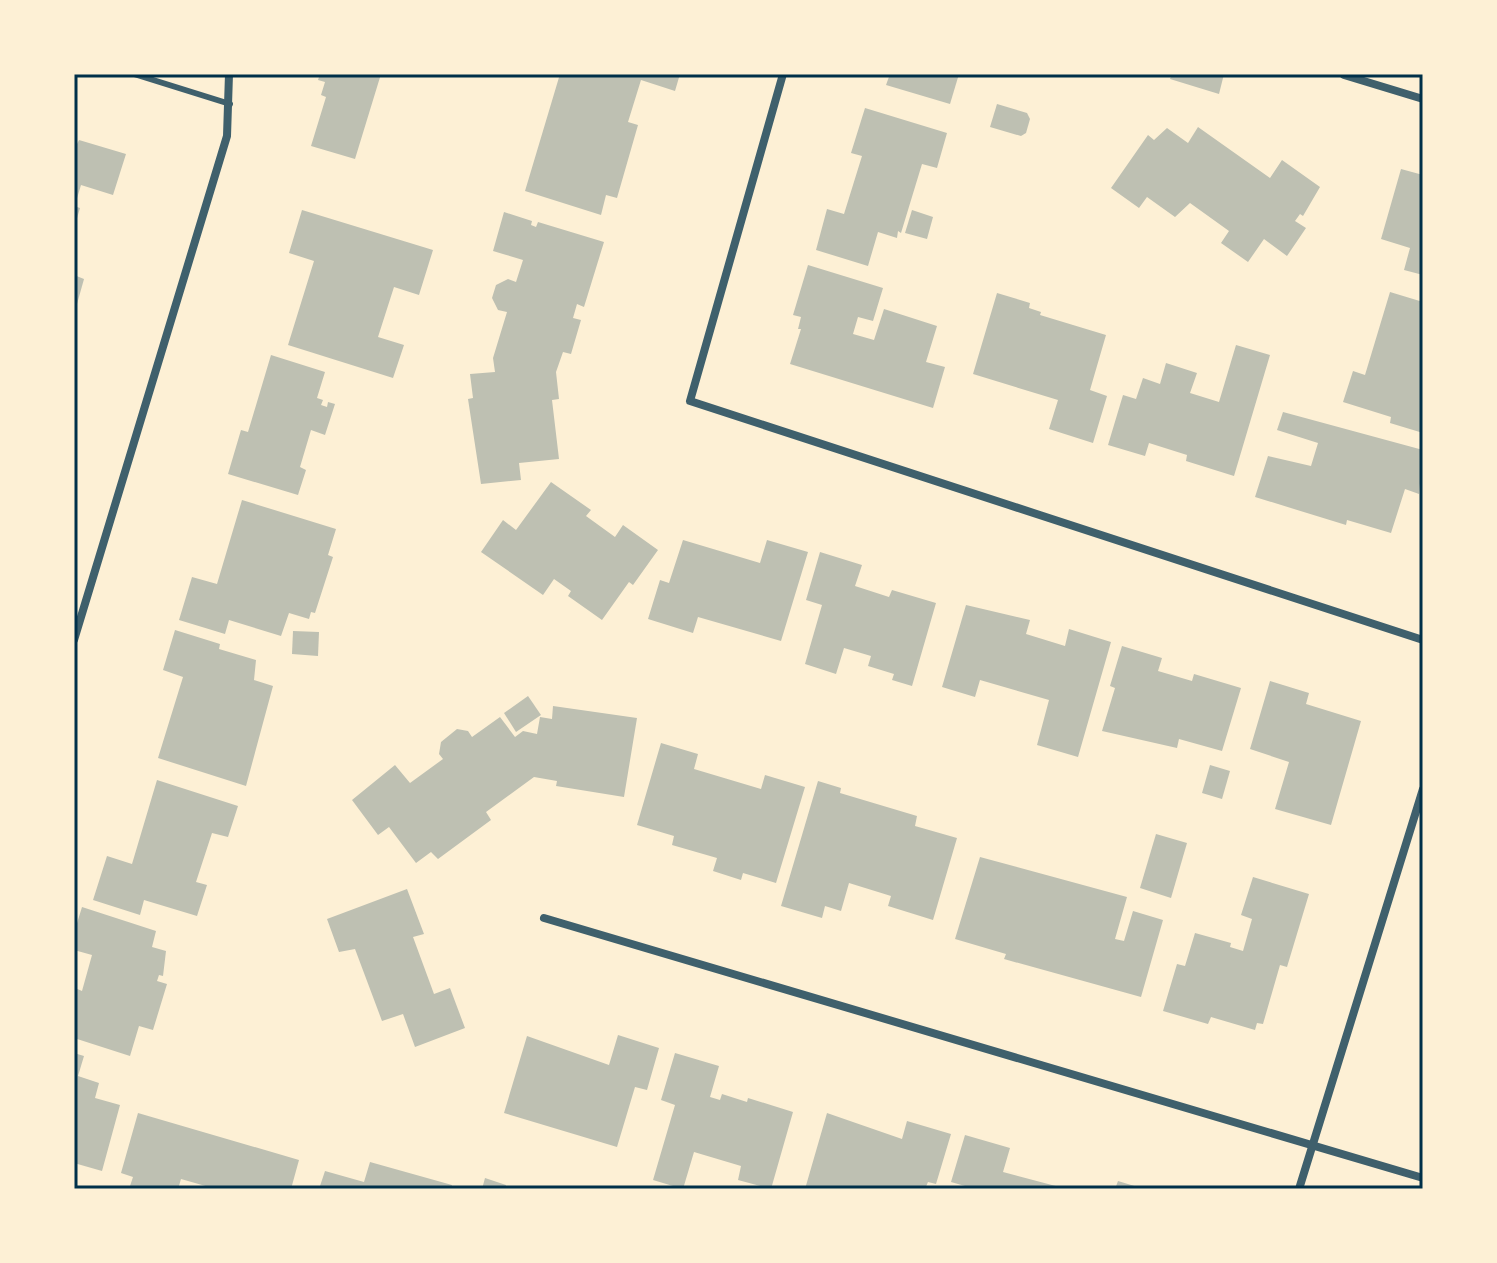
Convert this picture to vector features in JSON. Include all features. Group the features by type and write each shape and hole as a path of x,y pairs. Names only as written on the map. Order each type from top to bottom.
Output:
{"street":[{"path":"74,640 227,136 229,74"},
{"path":"783,74 690,401 1423,640"},
{"path":"1344,75 1423,99"},
{"path":"1299,1189 1423,789"},
{"path":"544,918 1423,1178"}],"lane":[{"path":"134,74 230,104"}],"building":[{"path":"320,74 381,74 355,159 311,146 326,97 321,95 325,82 318,80"},
{"path":"560,74 680,74 675,91 641,80 628,122 638,125 617,198 606,195 601,215 525,191"},
{"path":"890,74 959,74 950,104 886,85"},
{"path":"1172,74 1224,74 1219,94 1170,79"},
{"path":"997,104 1027,113 1030,119 1026,133 1021,136 990,127"},
{"path":"865,108 947,133 937,168 922,164 901,233 898,231 897,238 878,232 868,266 816,250 827,209 844,214 862,156 851,153"},
{"path":"1198,127 1270,178 1282,160 1320,187 1303,216 1300,214 1295,221 1306,228 1287,256 1264,239 1248,262 1221,243 1229,231 1190,203 1175,217 1147,197 1139,208 1111,188 1148,135 1154,140 1167,128 1188,143"},
{"path":"79,140 126,154 113,195 81,185 75,205 74,150"},
{"path":"1401,169 1423,175 1423,275 1404,270 1410,248 1381,239"},
{"path":"74,206 80,208 75,225 74,225"},
{"path":"302,210 433,250 419,295 394,287 378,337 404,345 393,378 288,345 314,261 289,253"},
{"path":"912,210 933,217 927,239 905,233"},
{"path":"504,212 532,221 531,225 536,227 538,222 604,242 584,307 577,304 573,318 581,320 571,354 563,352 556,372 559,399 552,400 559,459 519,463 521,480 481,484 468,399 473,398 470,374 495,372 493,358 507,312 498,310 492,298 496,285 508,279 516,282 523,260 493,251"},
{"path":"808,265 883,288 873,321 858,317 853,334 874,340 884,309 937,326 926,362 945,367 933,408 790,364 801,329 798,329 801,317 793,315"},
{"path":"74,275 84,279 75,311 74,311"},
{"path":"1390,292 1423,302 1423,433 1390,423 1391,417 1343,402 1353,371 1365,375"},
{"path":"997,293 1030,303 1029,308 1041,312 1040,315 1106,335 1090,390 1107,396 1093,443 1049,429 1058,400 973,374"},
{"path":"1236,345 1270,355 1234,476 1186,461 1187,455 1149,443 1145,456 1108,445 1123,395 1136,399 1143,378 1160,384 1166,363 1197,373 1190,393 1219,402"},
{"path":"271,355 325,372 317,398 323,400 321,405 327,407 328,402 335,404 325,435 311,430 300,467 306,470 298,495 228,474 241,430 248,432"},
{"path":"1283,412 1423,450 1419,494 1405,489 1391,533 1347,520 1346,525 1255,497 1268,456 1311,466 1318,443 1277,430"},
{"path":"551,482 591,510 586,516 615,537 623,525 658,550 633,585 629,582 602,620 568,596 571,591 554,579 543,595 481,552 503,520 516,530"},
{"path":"242,500 336,529 328,555 333,557 315,613 311,612 309,619 289,613 281,636 229,620 225,634 179,620 192,577 217,584"},
{"path":"683,540 760,563 767,540 808,552 781,641 698,617 693,633 648,619 660,580 669,583"},
{"path":"820,552 862,565 855,586 889,597 892,590 936,603 912,686 892,680 894,674 868,666 871,656 844,648 836,674 805,664 822,605 806,600"},
{"path":"966,605 1030,620 1026,634 1065,646 1069,629 1111,642 1078,757 1037,745 1049,700 980,680 975,697 942,687"},
{"path":"175,630 220,644 219,649 256,660 254,680 273,686 246,786 158,758 183,677 163,670"},
{"path":"293,631 319,632 318,656 292,654"},
{"path":"1122,646 1162,658 1158,671 1192,681 1194,674 1241,688 1222,751 1179,739 1177,748 1102,731 1115,688 1110,686"},
{"path":"1270,681 1309,693 1306,704 1361,721 1331,825 1275,809 1289,762 1250,749"},
{"path":"528,696 541,715 516,732 504,713"},
{"path":"553,706 637,718 624,797 556,786 557,781 534,777 486,812 491,820 438,859 431,852 416,863 389,827 378,835 352,800 395,765 410,783 443,759 439,754 441,742 457,729 468,731 472,737 500,717 515,737 523,731 537,734 540,717 552,719"},
{"path":"661,743 698,754 694,769 761,789 765,775 805,787 776,883 743,873 741,880 713,871 717,858 672,845 674,836 637,825"},
{"path":"1210,765 1230,771 1222,799 1202,793"},
{"path":"157,780 238,806 228,837 212,833 196,882 207,885 197,916 144,900 140,915 93,900 107,856 132,864"},
{"path":"818,781 841,788 840,793 917,816 915,826 957,838 933,920 888,906 891,896 849,883 841,911 825,906 822,918 781,906"},
{"path":"1156,834 1187,843 1171,898 1140,888"},
{"path":"980,857 1127,897 1115,939 1124,941 1133,911 1163,920 1141,997 1004,959 1006,954 955,939"},
{"path":"1253,877 1309,894 1287,967 1280,965 1263,1024 1257,1023 1255,1030 1211,1017 1208,1024 1163,1011 1177,964 1185,966 1195,933 1231,943 1230,947 1243,951 1252,919 1241,915"},
{"path":"407,889 424,934 413,937 434,994 450,988 465,1028 415,1047 403,1014 382,1021 355,949 339,952 327,919"},
{"path":"82,907 156,931 152,947 166,951 163,976 159,975 157,981 167,984 153,1030 139,1026 130,1056 74,1038 74,991 75,988 82,991 92,955 74,950 74,933"},
{"path":"618,1035 659,1048 647,1090 635,1087 617,1147 504,1113 527,1036 609,1065"},
{"path":"74,1053 84,1056 78,1076 99,1083 95,1098 120,1105 102,1171 74,1163"},
{"path":"675,1053 719,1066 710,1097 720,1100 722,1094 747,1102 748,1098 793,1112 771,1189 738,1180 741,1166 694,1152 683,1189 653,1180 675,1105 661,1100"},
{"path":"138,1113 299,1160 291,1189 216,1189 181,1179 178,1189 129,1189 133,1177 121,1173"},
{"path":"827,1113 902,1139 907,1121 951,1134 936,1184 928,1182 925,1189 805,1189"},
{"path":"965,1135 1010,1148 1003,1172 1067,1189 964,1189 965,1186 951,1182"},
{"path":"370,1162 452,1185 451,1189 319,1189 325,1171 364,1182"},
{"path":"485,1178 506,1185 505,1189 482,1189"},
{"path":"1118,1181 1141,1188 1141,1189 1115,1189"}]}
